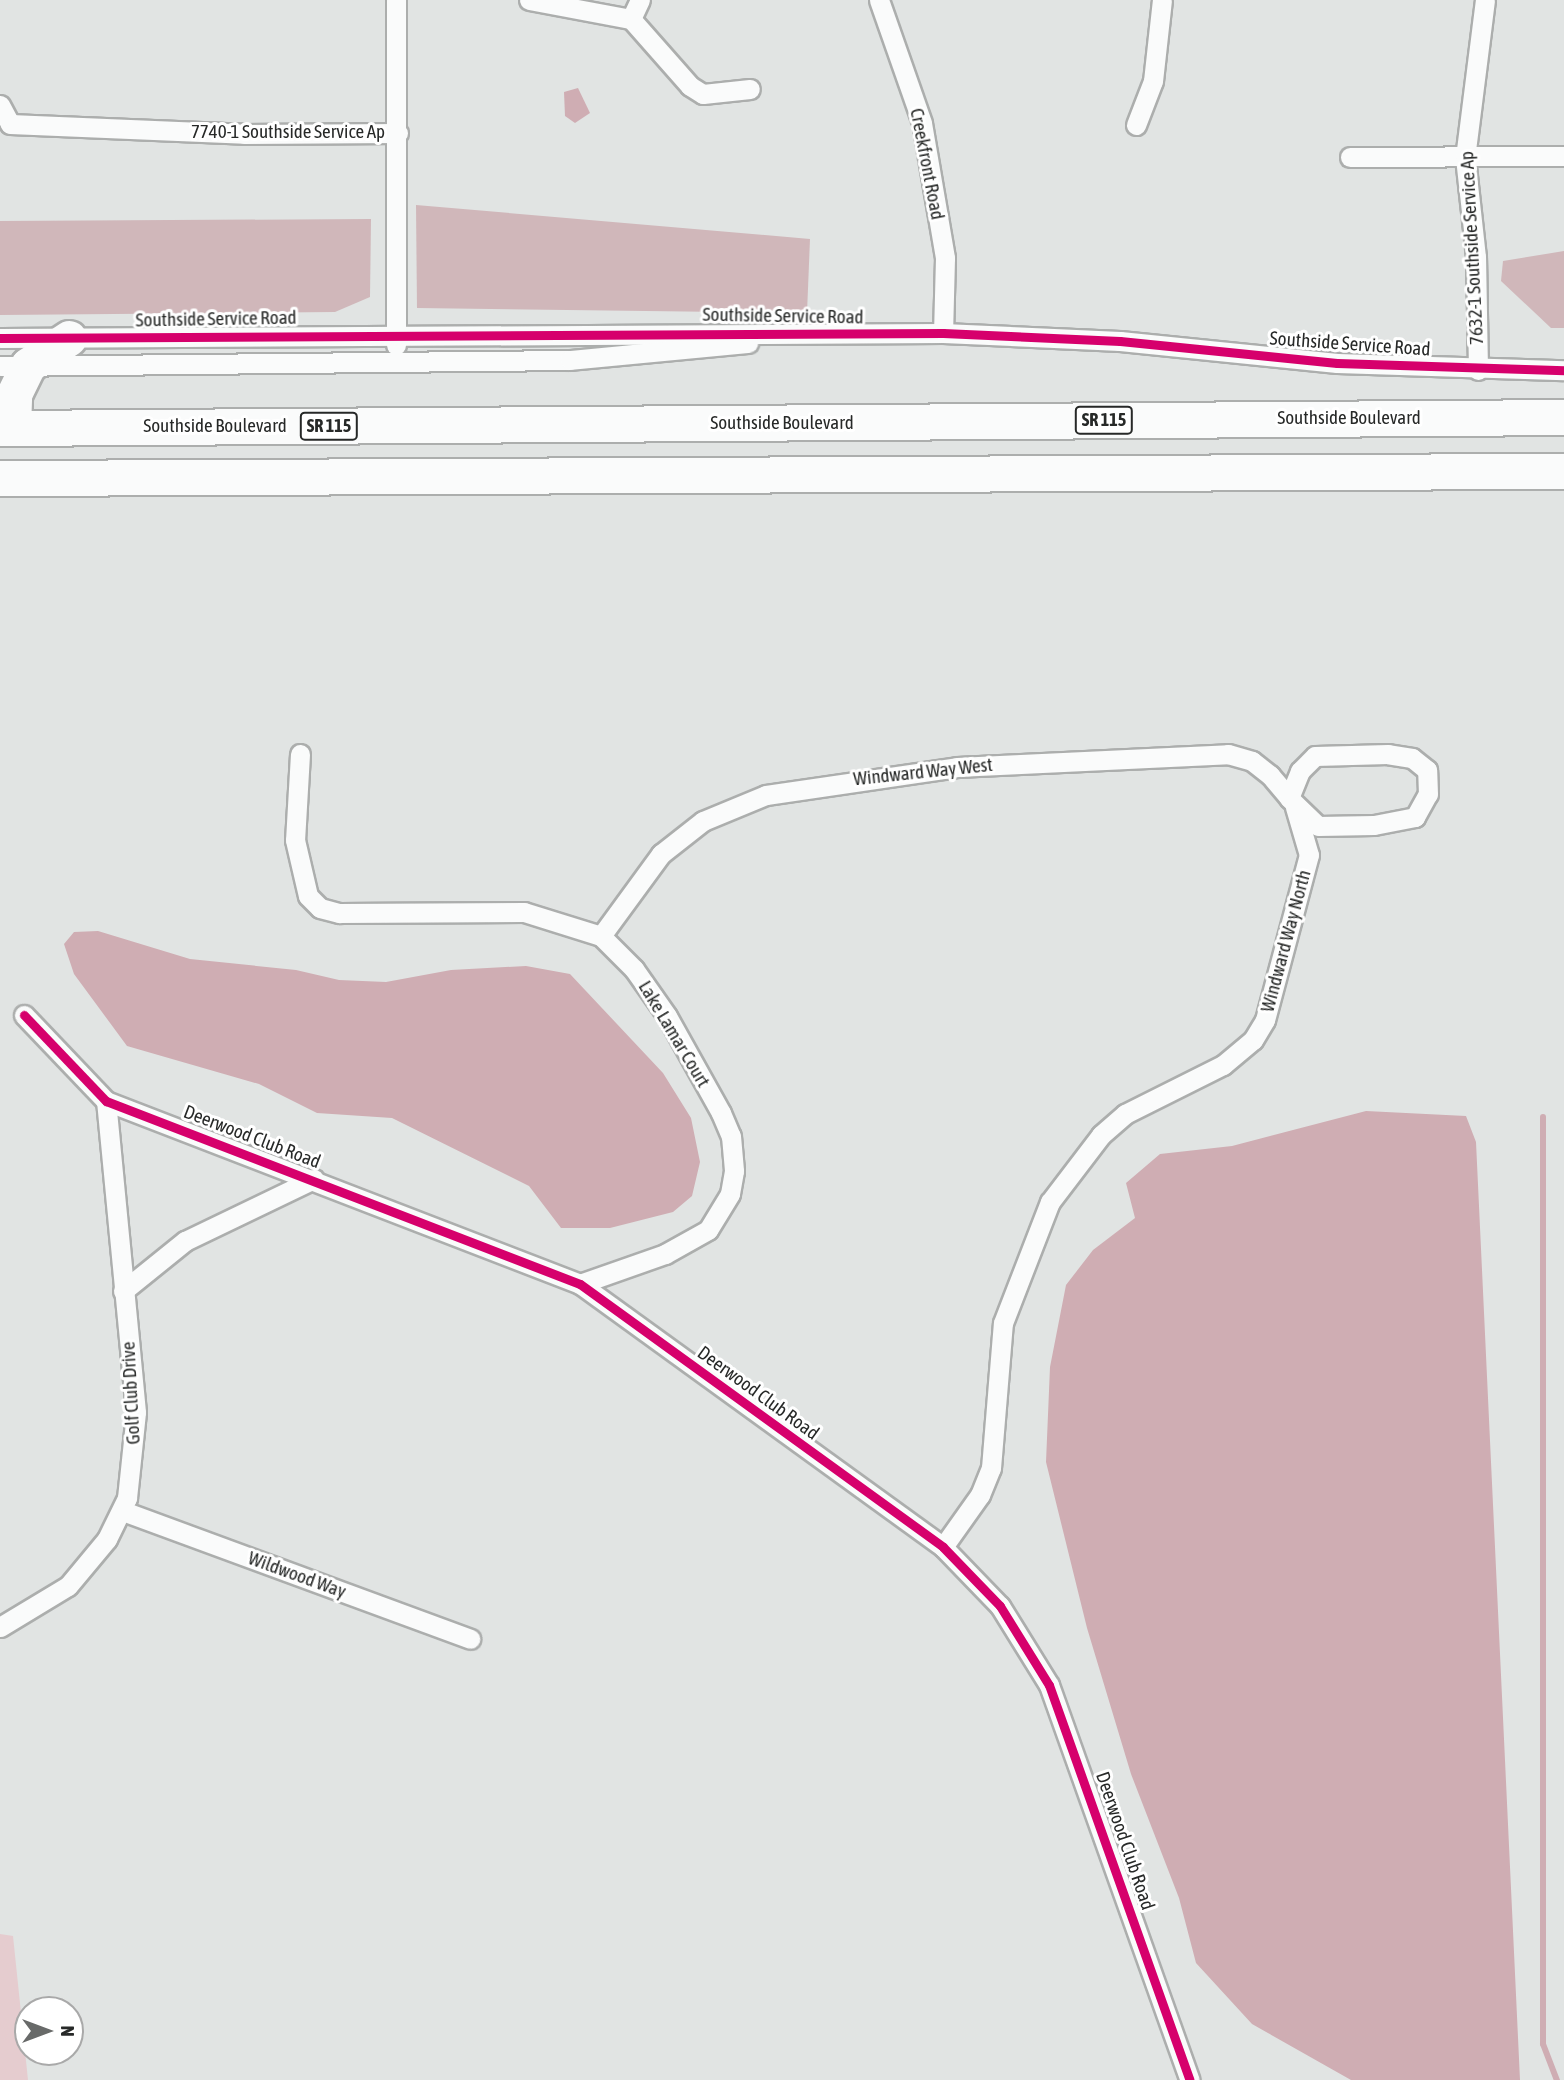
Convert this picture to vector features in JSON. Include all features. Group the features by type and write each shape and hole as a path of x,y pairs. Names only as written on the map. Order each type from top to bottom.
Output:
{"highway":[{"path":"48,478 23,452 4,423 14,394 14,365 69,338"},
{"name":"Southside Boulevard","path":"4,423 1564,417"},
{"path":"0,478 1564,471"}],"street":[{"path":"396,0 398,132"},
{"path":"529,0 631,19 696,90 750,89"},
{"path":"631,19 640,0"},
{"name":"Creekfront Road","path":"879,0 922,124 945,258 943,333"},
{"path":"1136,125 1153,81 1162,0"},
{"name":"7632-1 Southside Service Ap","path":"1478,370 1476,257 1465,158 1485,0"},
{"name":"7740-1 Southside Service Ap","path":"0,105 10,124 244,134 398,132 396,363"},
{"path":"1350,158 1564,156"},
{"name":"Southside Service Road","path":"0,338 943,333 1120,341 1337,363 1478,370 1564,370"},
{"name":"Southside Service Road","path":"14,365 570,360 839,335"},
{"name":"Lake Lamar Court","path":"300,754 295,840 305,888 320,908 339,913 524,912 601,936 634,969 667,1016 726,1124 734,1171 730,1195 708,1230 665,1254 580,1284"},
{"name":"Windward Way West","path":"601,936 661,854 703,821 766,795 957,767 1228,754 1252,761 1289,798 1318,826 1374,825 1415,817 1429,794 1427,770 1412,758 1388,754 1315,756 1300,771 1289,798"},
{"name":"Windward Way North","path":"943,1547 980,1495 991,1468 1003,1323 1050,1202 1101,1135 1125,1114 1223,1065 1253,1040 1265,1020 1308,855 1289,798"},
{"name":"Deerwood Club Road","path":"24,1015 106,1101 314,1179 580,1284 943,1547 1000,1606 1049,1685 1190,2080"},
{"name":"Golf Club Drive","path":"0,1628 68,1586 123,1511 136,1440 106,1101"},
{"path":"123,1292 185,1241 314,1179"},
{"name":"Wildwood Way","path":"123,1511 470,1639"}],"shaded area":[{"path":"578,88 590,113 575,123 565,116 564,92"},
{"path":"416,205 810,239 807,313 417,308"},
{"path":"371,219 370,297 335,312 0,315 0,221"},
{"path":"1564,251 1564,328 1551,328 1501,281 1503,261"},
{"path":"98,931 190,959 296,970 339,980 386,982 451,970 526,966 570,974 663,1073 691,1118 700,1162 692,1196 673,1212 610,1228 561,1228 529,1186 392,1118 317,1113 259,1084 127,1046 74,974 64,944 74,932"},
{"path":"1366,1111 1466,1116 1476,1142 1520,2080 1351,2080 1252,2024 1196,1963 1179,1898 1131,1774 1087,1628 1046,1462 1050,1367 1066,1285 1093,1250 1135,1218 1126,1183 1160,1154 1232,1146"},
{"path":"0,1934 13,1936 19,1996 14,1996 14,2066 27,2066 28,2080 0,2080"}],"waterway":[{"path":"1543,1117 1543,2044 1557,2080"}],"cycle path":[{"path":"0,338 943,333 1120,341 1337,363 1564,370"},
{"path":"24,1015 106,1101 580,1284 943,1547 1000,1606 1049,1685 1190,2080"}]}
